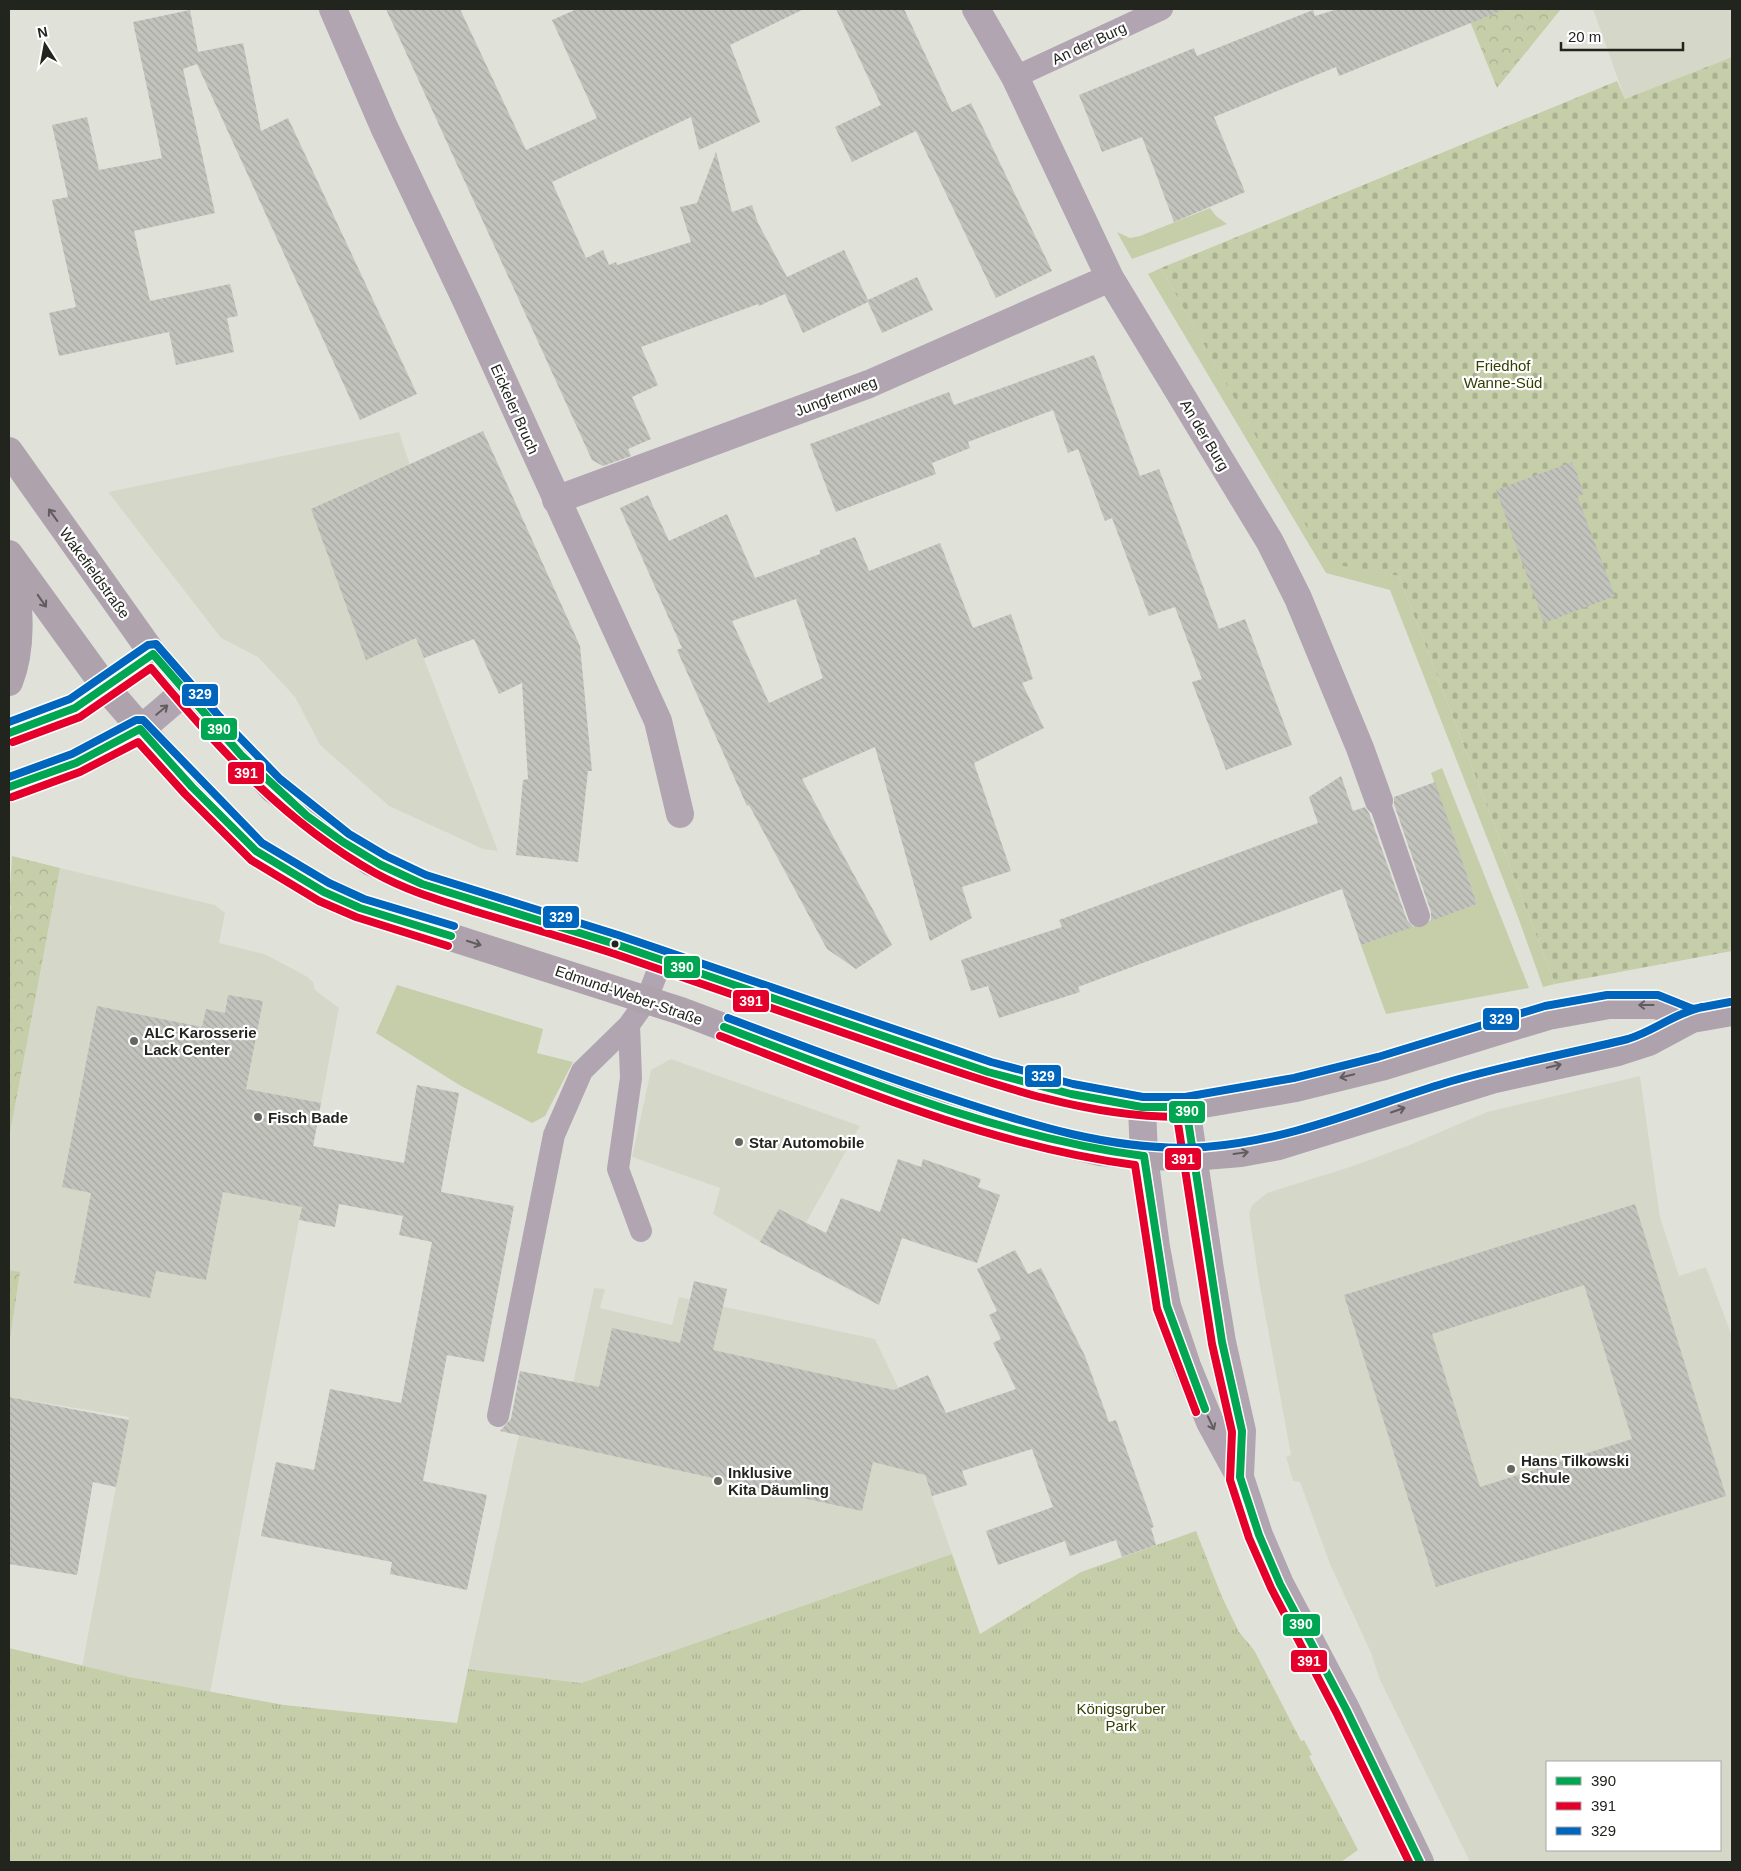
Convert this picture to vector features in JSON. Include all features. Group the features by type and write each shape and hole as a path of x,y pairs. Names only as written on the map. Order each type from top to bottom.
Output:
{"main road":[{"name":"Wakefieldstraße","path":"9,451 153,654 184,692"},
{"path":"9,682 18,641 19,610 11,558"},
{"path":"11,558 106,688"},
{"name":"Edmund-Weber-Straße","path":"106,688 192,787 256,851 324,892 360,908 681,1011 858,1078 1029,1135 1101,1152 1144,1156 1192,1157 1241,1153 1288,1144 1471,1086 1618,1052 1649,1042 1692,1019 1732,1012"},
{"path":"184,692 273,789 371,862 422,884 662,960 988,1072 1071,1094 1142,1107 1186,1107 1305,1086 1381,1067 1548,1016 1609,1005 1656,1005 1692,1019"}],"street":[{"name":"Eickeler Bruch","path":"333,9 384,127 658,721 680,814"},
{"name":"An der Burg","path":"976,9 1015,76 1110,278 1270,542 1298,598 1360,748 1379,801"},
{"name":"Jungfernweg","path":"556,500 869,384 1110,278"},
{"path":"9,733 75,708 153,654"},
{"path":"9,787 72,766 104,752 140,729 184,692"},
{"path":"1142,1107 1144,1156 1167,1306 1187,1366 1210,1422 1240,1478 1259,1535 1280,1584 1346,1709 1420,1862"},
{"path":"1186,1107 1192,1157 1222,1342 1242,1431 1240,1478"}],"lane":[{"name":"An der Burg","path":"1015,76 1162,9"},
{"path":"1379,801 1419,916"},
{"path":"498,1416 554,1135 582,1071 629,1025 646,1001 662,960"},
{"path":"629,1025 631,1078 618,1169 641,1231"}],"shaded area":[{"path":"1593,9 1732,9 1732,57 1625,99"},
{"path":"399,432 426,513 416,638 498,851 483,849 389,806 320,745 295,697 258,657 221,638 108,492"},
{"path":"60,868 215,905 225,913 219,943 264,954 306,976 313,982 315,990 339,1008 210,1693 82,1667 129,1417 9,1397 9,1346 20,1273 9,1270 9,1138"},
{"path":"671,1059 860,1126 787,1257 713,1214 720,1188 632,1157 651,1070"},
{"name":"Hans Tilkowski Schule","path":"1640,1076 1660,1217 1679,1276 1706,1267 1732,1336 1732,1862 1470,1862 1380,1680 1371,1653 1330,1564 1300,1482 1293,1481 1286,1457 1291,1455 1259,1281 1249,1213 1252,1205 1267,1193 1353,1166 1412,1144 1487,1112"},
{"name":"Inklusive Kita Däumling","path":"594,1288 605,1289 600,1308 672,1325 679,1297 875,1339 924,1441 914,1445 952,1554 581,1683 468,1669 520,1430 561,1438"}],"green space":[{"path":"1465,9 1561,9 1497,88"},
{"name":"Friedhof Wanne-Süd","path":"1732,57 1732,951 1555,984 1399,576 1327,563 1161,268 1617,81 1625,99"},
{"path":"1210,208 1216,216 1227,224 1132,259 1117,232 1130,238 1140,236"},
{"path":"1161,268 1327,562 1399,576 1555,984 1543,987 1518,917 1390,590 1326,573 1148,274"},
{"path":"1442,768 1529,988 1386,1014 1361,945 1477,904 1431,773"},
{"path":"12,856 60,868 9,1138 9,918 11,906 9,905"},
{"path":"397,985 543,1029 537,1053 573,1062 545,1116 532,1123 461,1086 376,1033"},
{"path":"9,1270 20,1272 9,1346"},
{"name":"Königsgruber Park","path":"1196,1531 1222,1597 1239,1632 1254,1650 1301,1741 1304,1740 1312,1755 1309,1756 1358,1850 1341,1862 9,1862 9,1648 130,1677 284,1705 457,1723 468,1669 581,1683 952,1554 980,1634 1081,1572"}],"building":[{"path":"386,9 460,9 526,150 597,118 552,20 577,9 804,9 730,45 760,122 699,150 691,117 552,182 586,258 603,250 609,265 616,262 617,265 691,242 680,207 697,203 716,152 732,212 752,205 758,223 787,277 844,250 868,300 917,277 933,310 882,333 868,302 803,333 785,294 759,306 758,304 641,347 658,385 632,397 651,439 628,449 631,456 603,466 592,460"},
{"path":"836,9 904,9 952,112 971,103 1052,271 996,298 916,131 852,162 835,127 881,105"},
{"path":"1338,9 1503,10 1339,76 1336,67 1214,117 1245,192 1174,222 1142,137 1102,152 1079,95 1194,48 1197,56 1313,10 1315,16"},
{"path":"190,10 198,52 243,43 261,131 288,118 417,394 360,420 197,64 183,69 215,213 134,231 150,301 230,284 238,316 227,318 234,352 176,365 169,332 59,356 49,313 76,307 52,200 68,197 52,125 87,117 99,170 162,158 133,22"},
{"path":"1094,355 1140,476 1159,469 1219,629 1245,619 1292,745 1226,770 1192,682 1202,679 1175,607 1149,616 1112,518 1105,521 1078,449 1068,453 1053,410 968,442 970,448 932,463 936,474 836,512 810,444 949,392 954,405"},
{"path":"483,431 580,646 592,771 588,771 578,862 516,855 523,780 528,779 522,683 499,694 474,639 424,658 416,638 366,660 311,509"},
{"path":"1572,462 1584,494 1577,496 1615,596 1544,623 1496,490"},
{"path":"648,495 669,541 727,514 755,578 820,554 820,550 855,537 869,571 940,543 973,628 1011,614 1033,679 1022,683 1044,728 974,763 1011,871 962,887 972,918 930,941 875,747 802,779 892,945 856,969 827,949 749,805 747,806 677,650 682,648 620,508","holes":["796,599 823,678 769,703 732,621"]},
{"path":"1341,776 1353,811 1365,807 1369,813 1407,920 1413,927 1361,945 1342,889 1078,987 1080,992 999,1018 988,986 971,991 961,960 1062,927 1059,920 1318,823 1309,797"},
{"path":"1435,782 1477,904 1431,921 1431,912 1394,804 1394,797"},
{"path":"228,995 263,1001 246,1089 321,1103 313,1146 404,1163 417,1085 459,1093 441,1192 514,1206 484,1362 447,1355 423,1481 487,1495 467,1590 390,1574 392,1562 261,1536 276,1462 314,1470 330,1389 401,1403 432,1242 399,1235 403,1216 339,1204 335,1227 299,1220 302,1207 223,1192 206,1280 156,1271 150,1298 74,1283 91,1193 62,1187 97,1006 202,1027 206,1009 225,1013"},
{"path":"898,1159 921,1167 923,1159 981,1179 978,1187 1000,1195 977,1263 902,1238 879,1305 760,1242 779,1209 826,1233 841,1198 880,1212"},
{"path":"1635,1204 1726,1496 1436,1587 1344,1295","holes":["1584,1285 1632,1439 1480,1487 1432,1334"]},
{"path":"1015,1250 1028,1274 1041,1268 1085,1356 1109,1422 1116,1420 1154,1527 1151,1528 1156,1545 1122,1557 1116,1540 1070,1556 1065,1541 998,1565 986,1531 1053,1507 1032,1449 962,1471 967,1485 932,1496 925,1475 873,1462 862,1511 500,1431 511,1419 520,1371 599,1387 612,1328 680,1343 694,1281 727,1289 713,1350 894,1390 928,1375 946,1413 1016,1389 993,1343 1001,1339 989,1315 997,1311 977,1269"},
{"path":"9,1397 129,1420 116,1487 93,1482 77,1575 9,1564"}],"transit line":[{"name":"329","path":"9,722 70,699 148,645 156,644 218,715 280,779 349,834 386,856 426,875 618,935 991,1062 1073,1084 1143,1097 1185,1097 1294,1078 1378,1057 1545,1006 1607,995 1658,995 1693,1009 1730,1002"},
{"name":"390","path":"9,733 75,708 153,654 241,755 307,816 343,842 381,865 422,884 615,944 988,1072 1071,1094 1142,1107 1186,1107 1222,1342 1242,1431 1240,1477 1259,1535 1280,1584 1346,1709 1420,1862"},
{"name":"391","path":"13,742 80,717 151,668 227,754 282,807 342,853 375,873 400,885 451,904 615,954 997,1085 1104,1111 1177,1117 1212,1344 1232,1432 1230,1480 1249,1538 1271,1588 1337,1714 1409,1862"},
{"name":"329","path":"9,777 72,754 136,720 143,720 262,843 329,883 364,899 454,926"},
{"name":"390","path":"9,787 76,763 140,729 192,787 256,851 324,892 360,908 451,936"},
{"name":"391","path":"12,797 80,772 138,742 185,794 251,860 319,901 356,917 448,946"},
{"name":"329","path":"728,1018 889,1077 1008,1117 1105,1141 1138,1146 1172,1148 1236,1144 1267,1138 1327,1122 1445,1083 1638,1036 1683,1013 1702,1007"},
{"name":"390","path":"724,1027 878,1086 983,1121 1090,1147 1144,1156 1167,1306 1205,1409"},
{"name":"391","path":"720,1036 872,1095 976,1130 1082,1156 1135,1165 1157,1309 1196,1412"}],"place":[{"name":"ALC Karosserie Lack Center","path":"134,1041"},
{"name":"Fisch Bade","path":"258,1117"},
{"name":"Star Automobile","path":"739,1142"},
{"name":"Hans Tilkowski Schule","path":"1511,1469"},
{"name":"Inklusive Kita Däumling","path":"718,1481"}]}
